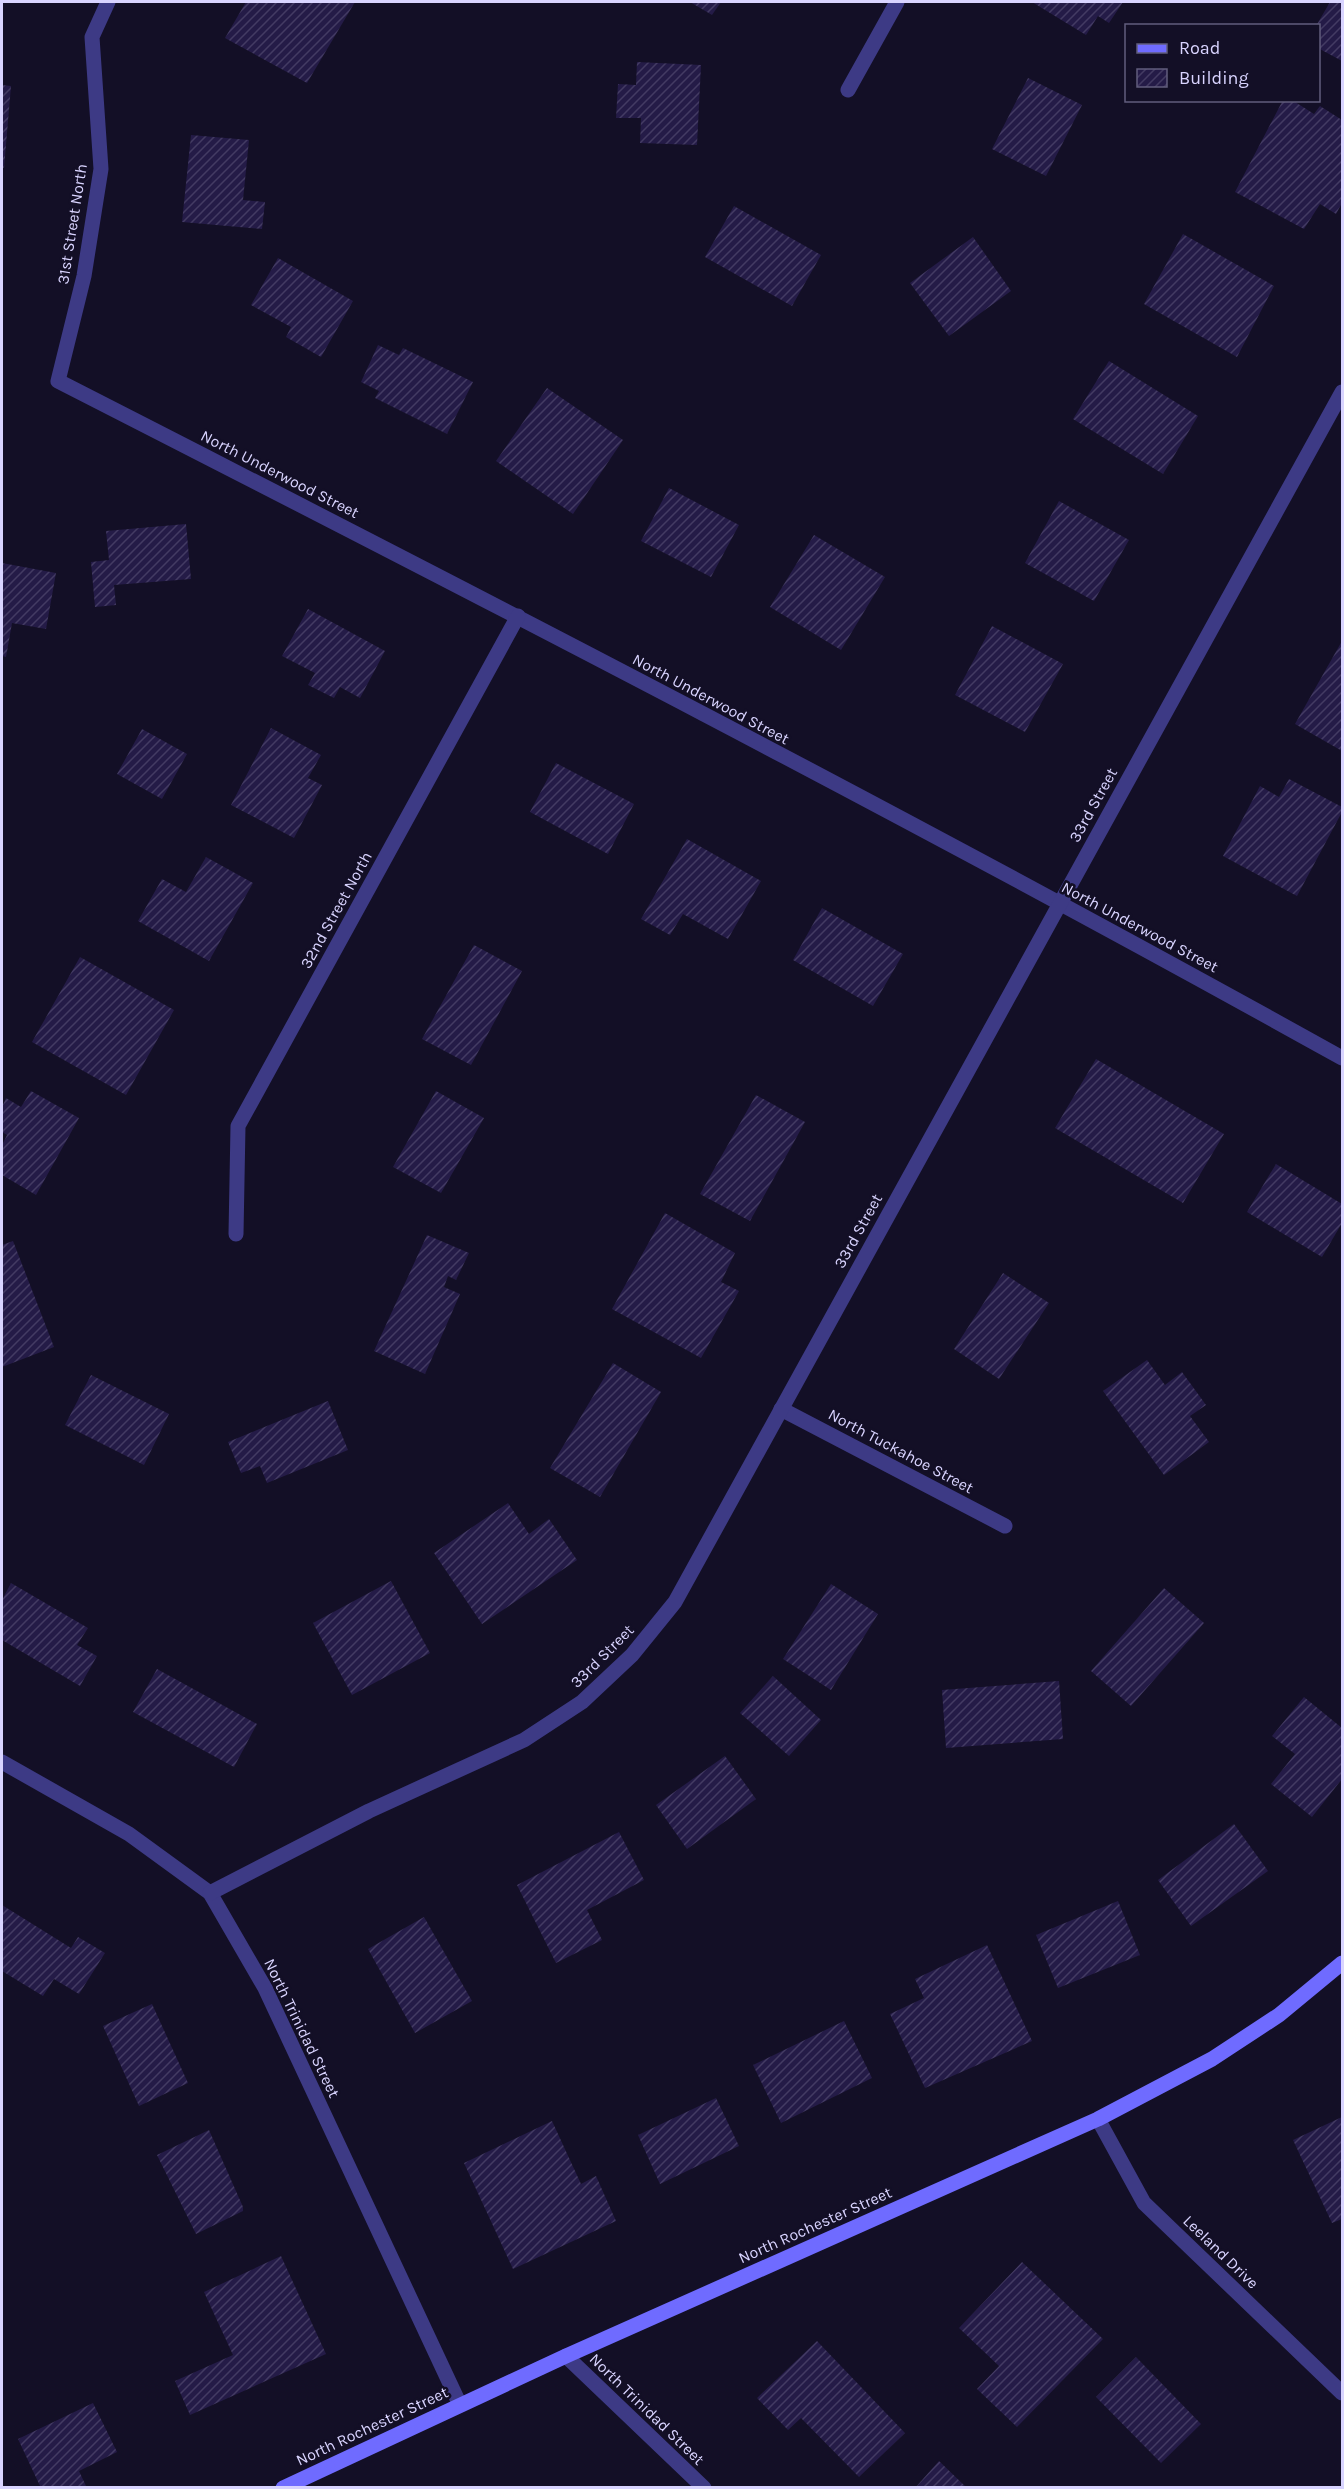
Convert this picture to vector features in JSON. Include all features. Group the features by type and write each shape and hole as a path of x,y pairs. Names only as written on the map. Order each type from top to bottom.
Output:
{"street":[{"name":"31st Street North","path":"58,381 84,276 101,169 92,37 108,2"},
{"path":"848,90 897,2"},
{"name":"North Underwood Street","path":"58,381 518,616 1059,904 1342,1058"},
{"name":"33rd Street","path":"210,1893 369,1811 524,1740 582,1702 632,1655 675,1602 1342,392"},
{"name":"32nd Street North","path":"236,1234 238,1126 518,616"},
{"name":"North Tuckahoe Street","path":"781,1409 1005,1526"},
{"name":"North Trinidad Street","path":"2,1762 129,1834 210,1893 265,1988 460,2405"},
{"name":"North Rochester Street","path":"283,2487 566,2356 1098,2119 1212,2059 1279,2015 1342,1963"},
{"name":"Leeland Drive","path":"1098,2119 1144,2203 1342,2393"},
{"name":"North Trinidad Street","path":"566,2356 704,2487"}],"building":[{"path":"246,2 355,2 307,83 225,38"},
{"path":"690,2 721,2 712,15"},
{"path":"1032,2 1123,2 1109,23 1098,16 1086,35"},
{"path":"1330,2 1342,2 1342,61 1320,49 1320,24 1317,24"},
{"path":"637,62 701,65 697,145 640,143 641,118 616,118 618,84 636,85"},
{"path":"1028,78 1082,105 1046,176 992,149"},
{"path":"2,85 11,86 4,168 2,167"},
{"path":"1282,102 1295,102 1314,114 1320,106 1342,120 1342,203 1336,214 1320,204 1304,229 1235,192"},
{"path":"191,135 249,140 243,200 265,202 262,229 182,222"},
{"path":"734,206 821,255 792,306 705,257"},
{"path":"1183,234 1274,286 1237,357 1144,304"},
{"path":"973,237 1011,291 949,336 910,283"},
{"path":"278,258 353,301 321,357 286,337 291,327 251,305"},
{"path":"378,345 399,355 403,348 473,382 447,434 375,398 379,391 361,382"},
{"path":"1109,361 1198,416 1163,474 1073,419"},
{"path":"547,388 623,440 573,514 496,461"},
{"path":"669,488 739,525 711,577 641,541"},
{"path":"1059,501 1129,540 1094,601 1025,563"},
{"path":"186,524 191,579 114,585 116,605 95,607 91,562 109,560 106,531"},
{"path":"814,535 885,577 841,650 770,607"},
{"path":"2,563 56,573 46,629 12,623 6,657 2,656"},
{"path":"308,609 385,651 360,698 340,687 334,698 308,685 315,673 282,656"},
{"path":"992,626 1063,664 1025,732 955,695"},
{"path":"1342,641 1342,751 1295,724"},
{"path":"271,728 321,755 308,778 322,785 294,838 231,805"},
{"path":"142,729 187,754 162,799 117,774"},
{"path":"556,763 634,804 608,854 530,812"},
{"path":"1289,779 1342,807 1342,812 1297,896 1223,856 1260,786 1279,797"},
{"path":"687,839 761,881 728,939 683,914 670,935 641,919"},
{"path":"206,857 253,883 209,961 138,921 162,879 186,892"},
{"path":"822,908 903,954 873,1006 793,960"},
{"path":"474,945 522,971 471,1065 422,1039"},
{"path":"80,957 174,1010 126,1095 32,1042"},
{"path":"1096,1059 1224,1134 1183,1203 1055,1128"},
{"path":"31,1091 79,1118 36,1195 2,1175 2,1145 7,1135 2,1132 2,1107 6,1098 21,1107"},
{"path":"436,1091 484,1118 441,1193 393,1167"},
{"path":"756,1095 805,1122 750,1221 700,1194"},
{"path":"1276,1164 1342,1204 1342,1223 1322,1257 1247,1212"},
{"path":"665,1213 735,1253 721,1282 739,1291 701,1358 612,1309"},
{"path":"427,1235 469,1253 456,1280 448,1276 444,1287 460,1294 425,1374 374,1351"},
{"path":"13,1241 54,1347 2,1367 2,1245"},
{"path":"1003,1273 1049,1303 999,1379 954,1349"},
{"path":"1147,1360 1165,1385 1182,1372 1206,1405 1190,1416 1209,1442 1164,1475 1103,1391"},
{"path":"613,1363 661,1392 600,1497 550,1468"},
{"path":"91,1375 169,1414 144,1465 65,1425"},
{"path":"328,1401 348,1450 267,1483 260,1466 241,1473 228,1442"},
{"path":"508,1503 529,1534 549,1519 577,1560 482,1624 434,1553"},
{"path":"391,1581 430,1653 352,1695 313,1623"},
{"path":"11,1583 88,1628 77,1645 97,1656 80,1686 2,1640 2,1600"},
{"path":"831,1584 878,1614 831,1690 783,1659"},
{"path":"1164,1588 1204,1623 1131,1706 1091,1671"},
{"path":"157,1669 257,1724 234,1767 133,1712"},
{"path":"773,1676 821,1720 789,1756 740,1713"},
{"path":"1059,1681 1063,1739 946,1748 942,1690"},
{"path":"1304,1697 1342,1728 1342,1779 1312,1817 1271,1784 1295,1754 1272,1736"},
{"path":"725,1756 756,1799 687,1849 656,1805"},
{"path":"1234,1824 1268,1871 1191,1926 1158,1880"},
{"path":"619,1832 644,1880 587,1910 602,1940 556,1963 517,1885"},
{"path":"1118,1901 1140,1955 1058,1988 1036,1935"},
{"path":"2,1905 71,1948 78,1937 105,1953 79,1994 54,1979 43,1996 2,1971"},
{"path":"424,1917 472,2001 415,2033 368,1949"},
{"path":"987,1945 1032,2041 925,2088 890,2014 924,1998 915,1979"},
{"path":"152,2004 188,2083 139,2106 103,2026"},
{"path":"844,2021 872,2078 781,2123 753,2065"},
{"path":"716,2098 739,2146 660,2184 638,2135"},
{"path":"1342,2117 1342,2219 1332,2223 1293,2140"},
{"path":"552,2121 581,2184 596,2176 616,2221 513,2269 464,2163"},
{"path":"209,2130 243,2211 196,2234 157,2155"},
{"path":"281,2256 326,2354 190,2415 175,2381 233,2355 204,2292"},
{"path":"1022,2262 1103,2339 1017,2427 977,2389 999,2366 959,2328"},
{"path":"817,2341 905,2433 859,2477 801,2418 788,2430 757,2398"},
{"path":"1136,2357 1201,2424 1161,2463 1096,2397"},
{"path":"93,2403 117,2452 79,2471 86,2486 84,2488 41,2488 18,2439"},
{"path":"939,2461 967,2488 915,2488"}]}
